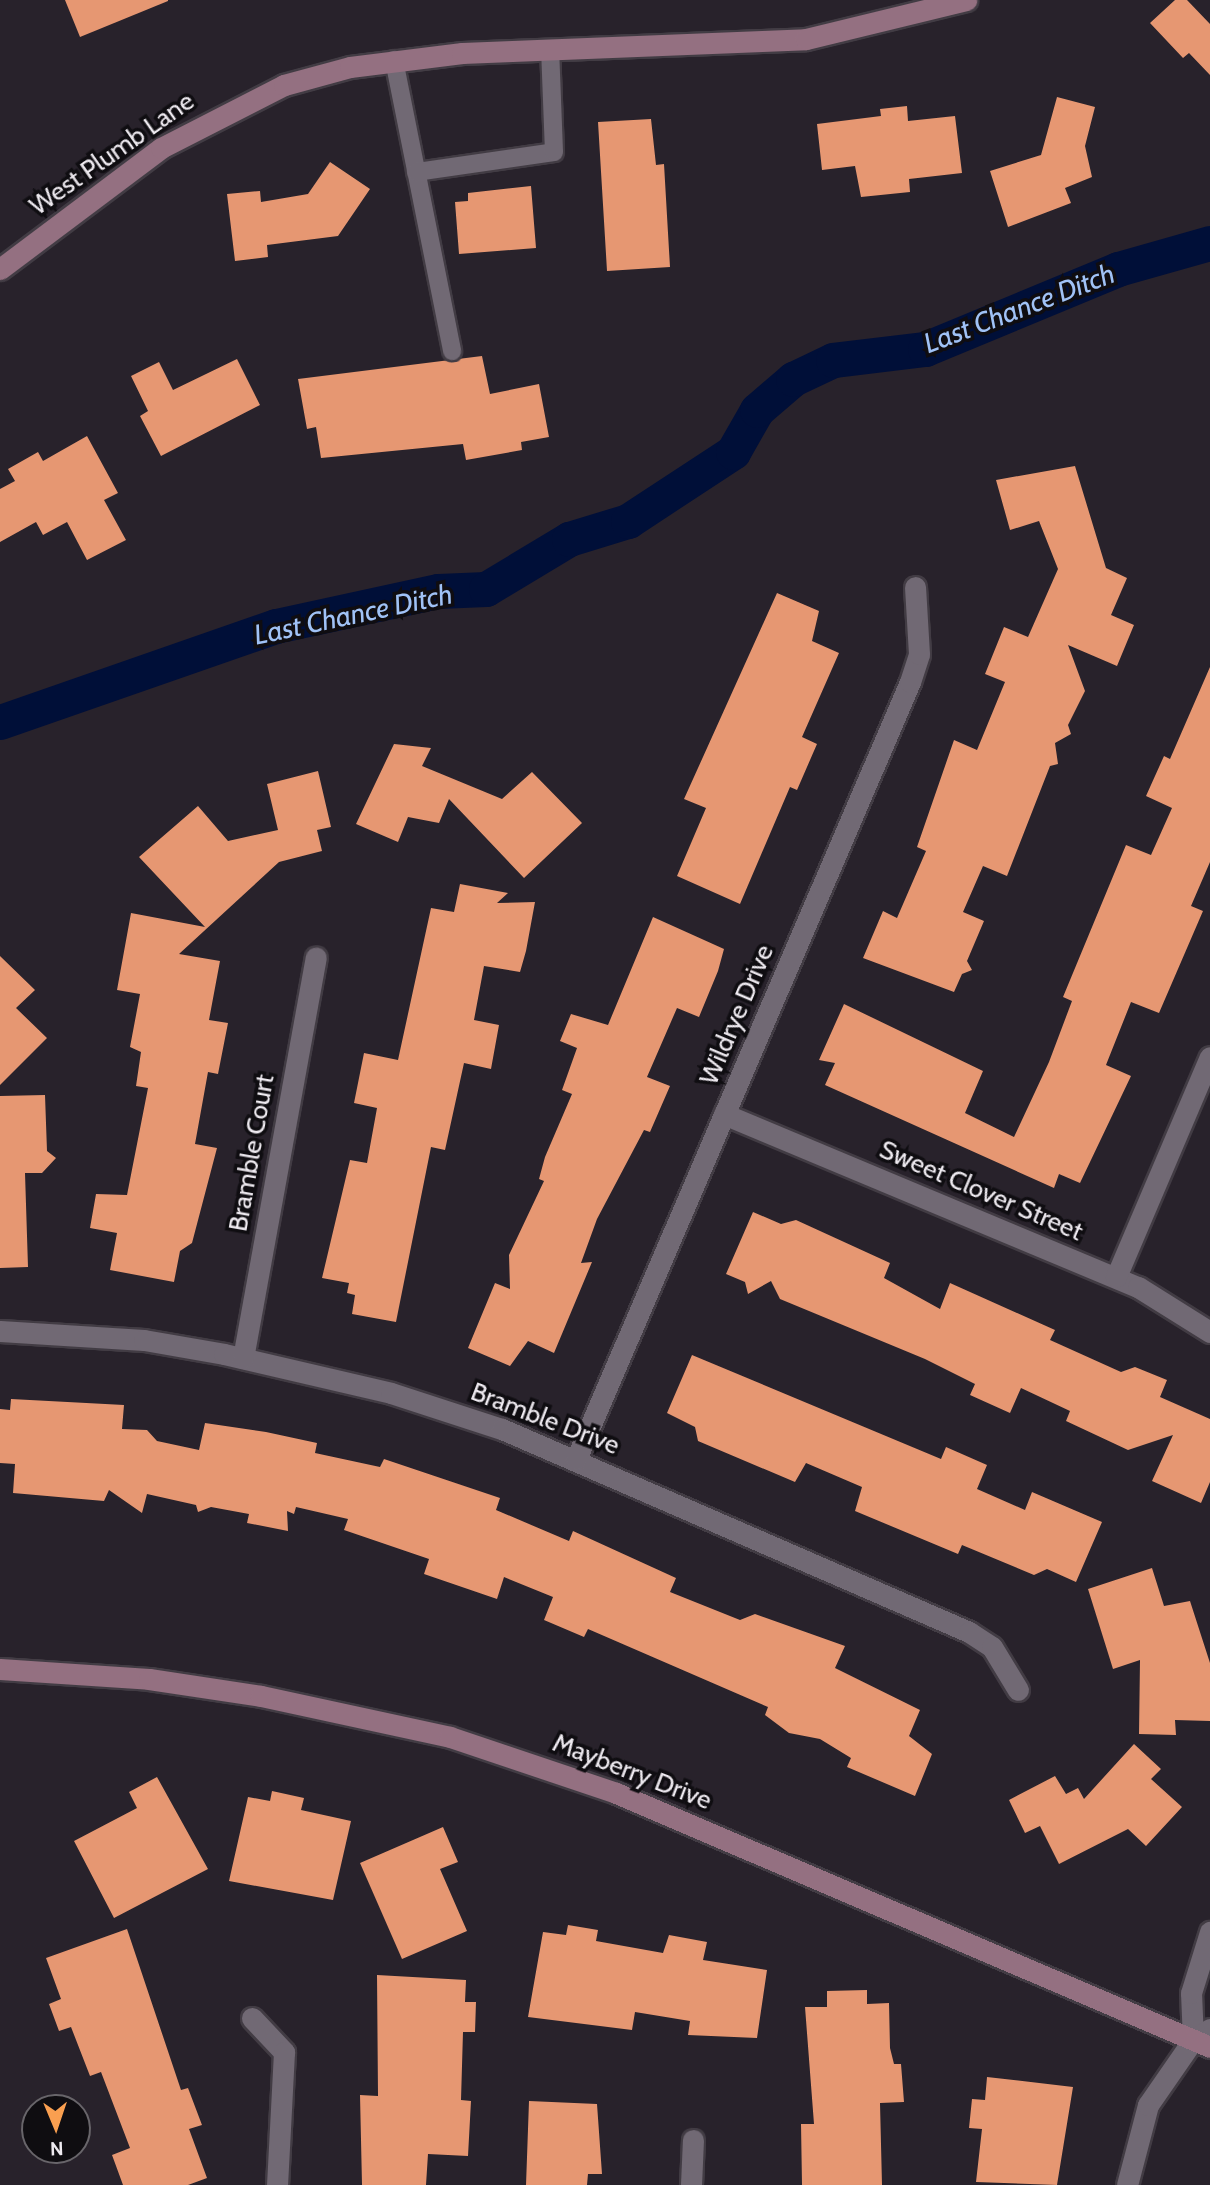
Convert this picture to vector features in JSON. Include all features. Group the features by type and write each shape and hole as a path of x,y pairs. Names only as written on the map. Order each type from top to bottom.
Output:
{"main road":[{"name":"West Plumb Lane","path":"0,269 103,188 219,114 284,85 394,60 550,49 806,39 966,0"},
{"name":"Mayberry Drive","path":"0,1669 149,1679 249,1694 450,1737 616,1793 1204,2038"}],"street":[{"name":"Wildrye Drive","path":"576,1459 910,682 919,654 915,587"},
{"name":"Bramble Court","path":"243,1358 316,958"},
{"path":"1116,1278 1210,1057"},
{"name":"Sweet Clover Street","path":"724,1114 1116,1278 1210,1332"},
{"name":"Bramble Drive","path":"0,1331 144,1340 243,1358 450,1411 576,1459 969,1632 992,1647 1018,1690"},
{"path":"1127,2185 1148,2105 1204,2038 1191,1993 1210,1932"},
{"path":"252,2018 285,2052 277,2185"},
{"path":"691,2185 693,2140"}],"lane":[{"path":"416,172 554,152 550,49"},
{"path":"394,60 452,351"}],"building":[{"path":"65,0 168,0 168,1 80,37"},
{"path":"1175,0 1187,0 1210,24 1210,75 1189,53 1183,58 1150,23"},
{"path":"1057,97 1095,107 1085,146 1092,177 1065,188 1071,203 1008,227 990,171 1041,155"},
{"path":"907,106 908,121 955,116 962,173 909,179 910,192 861,197 855,166 822,170 817,124 881,116 880,109"},
{"path":"651,119 656,165 664,164 670,267 607,271 598,122"},
{"path":"330,162 370,189 338,236 267,245 268,257 235,261 227,194 260,191 261,202 308,194"},
{"path":"531,186 536,248 459,254 455,202 468,201 468,193"},
{"path":"482,356 490,394 539,384 549,437 521,442 522,450 466,460 463,444 321,458 316,427 307,429 298,379"},
{"path":"237,359 260,405 161,456 140,416 148,411 131,376 159,362 173,390"},
{"path":"87,436 118,493 104,500 126,540 87,560 67,522 43,535 36,522 0,542 0,489 15,481 8,469 38,452 43,461"},
{"path":"1075,466 1106,568 1127,578 1111,615 1134,625 1117,666 1068,645 1085,691 1068,725 1071,734 1055,743 1058,764 1050,766 1007,876 983,866 963,912 984,921 967,961 972,970 962,974 954,992 863,958 883,911 897,918 926,851 917,847 954,740 977,750 1005,682 985,674 1004,627 1028,637 1058,569 1039,521 1010,530 996,480"},
{"path":"777,593 819,611 812,641 839,653 802,737 817,744 797,790 790,787 740,904 677,876 706,808 684,799"},
{"path":"1210,667 1210,862 1191,906 1203,911 1159,1013 1131,1002 1106,1065 1131,1076 1080,1183 1059,1174 1054,1188 825,1085 835,1063 819,1060 844,1004 983,1071 965,1113 1014,1137 1049,1062 1072,1001 1063,997 1126,845 1151,855 1172,808 1146,796 1164,756 1170,759"},
{"path":"394,744 431,748 422,766 502,799 532,772 582,823 524,878 449,799 439,823 408,817 398,842 356,824"},
{"path":"318,771 331,827 317,830 322,851 279,862 179,954 220,961 209,1020 228,1023 218,1074 208,1072 195,1144 217,1148 192,1243 180,1251 174,1282 110,1270 117,1233 90,1228 96,1194 127,1195 148,1088 136,1086 141,1052 130,1047 140,994 117,990 131,913 205,927 139,857 198,806 228,841 278,830 267,784"},
{"path":"460,884 508,893 497,903 535,902 526,951 520,972 484,966 474,1020 499,1025 491,1069 464,1063 445,1150 431,1147 396,1322 352,1314 355,1295 347,1293 349,1283 322,1278 350,1160 367,1163 377,1108 354,1103 364,1053 398,1060 431,908 454,912"},
{"path":"653,917 724,949 718,971 699,1017 677,1008 647,1077 670,1086 650,1132 644,1130 597,1219 581,1263 592,1262 554,1353 528,1341 510,1366 468,1348 495,1283 510,1289 509,1255 544,1181 539,1179 545,1157 572,1094 562,1090 577,1048 560,1041 571,1014 608,1025"},
{"path":"0,956 35,990 16,1008 47,1038 0,1085"},
{"path":"45,1095 47,1151 56,1158 42,1173 25,1173 28,1267 0,1268 0,1096"},
{"path":"753,1212 781,1224 796,1220 890,1263 884,1278 940,1309 950,1283 1055,1330 1050,1340 1121,1372 1135,1367 1167,1380 1160,1397 1210,1419 1210,1482 1201,1503 1152,1481 1173,1435 1128,1450 1066,1421 1070,1411 1021,1388 1010,1413 970,1395 975,1384 925,1359 780,1299 771,1281 748,1294 745,1282 726,1274"},
{"path":"692,1355 941,1459 946,1447 987,1465 977,1489 1025,1510 1032,1492 1102,1522 1076,1582 1047,1569 1034,1575 962,1545 958,1554 855,1511 862,1487 806,1463 795,1482 698,1441 695,1427 667,1413"},
{"path":"11,1399 124,1405 122,1429 147,1430 157,1441 199,1450 205,1423 317,1443 315,1453 380,1467 384,1459 500,1498 496,1510 569,1541 573,1531 676,1578 670,1592 740,1620 755,1614 845,1646 835,1668 920,1710 909,1736 932,1754 915,1796 847,1767 851,1758 820,1739 789,1733 765,1715 768,1707 588,1629 584,1637 544,1620 553,1597 504,1577 497,1599 424,1574 429,1559 344,1530 348,1519 296,1507 294,1514 287,1511 288,1531 247,1523 249,1514 211,1507 198,1512 196,1505 147,1494 142,1513 109,1490 104,1501 13,1493 15,1464 0,1463 0,1409 10,1410"},
{"path":"1152,1568 1164,1606 1190,1601 1210,1663 1210,1721 1175,1720 1176,1735 1139,1734 1140,1660 1113,1669 1088,1589"},
{"path":"1134,1744 1161,1769 1151,1779 1182,1807 1146,1846 1128,1829 1059,1864 1040,1826 1025,1833 1009,1800 1055,1776 1066,1794 1078,1788 1084,1799"},
{"path":"157,1777 208,1869 114,1918 74,1841 137,1808 129,1792"},
{"path":"272,1791 304,1798 301,1810 351,1821 333,1900 229,1881 248,1797 270,1801"},
{"path":"443,1827 458,1862 440,1869 467,1931 402,1959 360,1863"},
{"path":"568,1925 598,1930 596,1941 663,1953 669,1935 707,1942 703,1960 767,1970 757,2038 688,2035 690,2021 635,2012 632,2030 528,2017 543,1932 566,1935"},
{"path":"127,1929 181,2090 188,2088 202,2125 189,2129 207,2178 188,2185 123,2185 112,2155 130,2148 101,2072 90,2076 71,2027 59,2031 49,2004 61,1999 46,1958"},
{"path":"377,1975 466,1980 465,2002 476,2002 475,2032 463,2032 461,2100 471,2101 468,2156 428,2154 426,2185 362,2185 360,2095 378,2096"},
{"path":"867,1990 867,2004 889,2003 890,2048 894,2064 901,2064 904,2102 880,2103 882,2185 802,2185 801,2124 814,2124 805,2007 827,2007 827,1991"},
{"path":"987,2077 1073,2087 1057,2185 976,2182 982,2129 969,2128 972,2099 985,2100"},
{"path":"529,2101 597,2104 602,2174 588,2174 587,2185 526,2185"}],"waterway":[{"name":"Last Chance Ditch","path":"0,722 276,626 438,591 486,589 569,539 628,521 733,452 757,410 793,379 833,360 925,349 1118,269 1210,243"}]}
